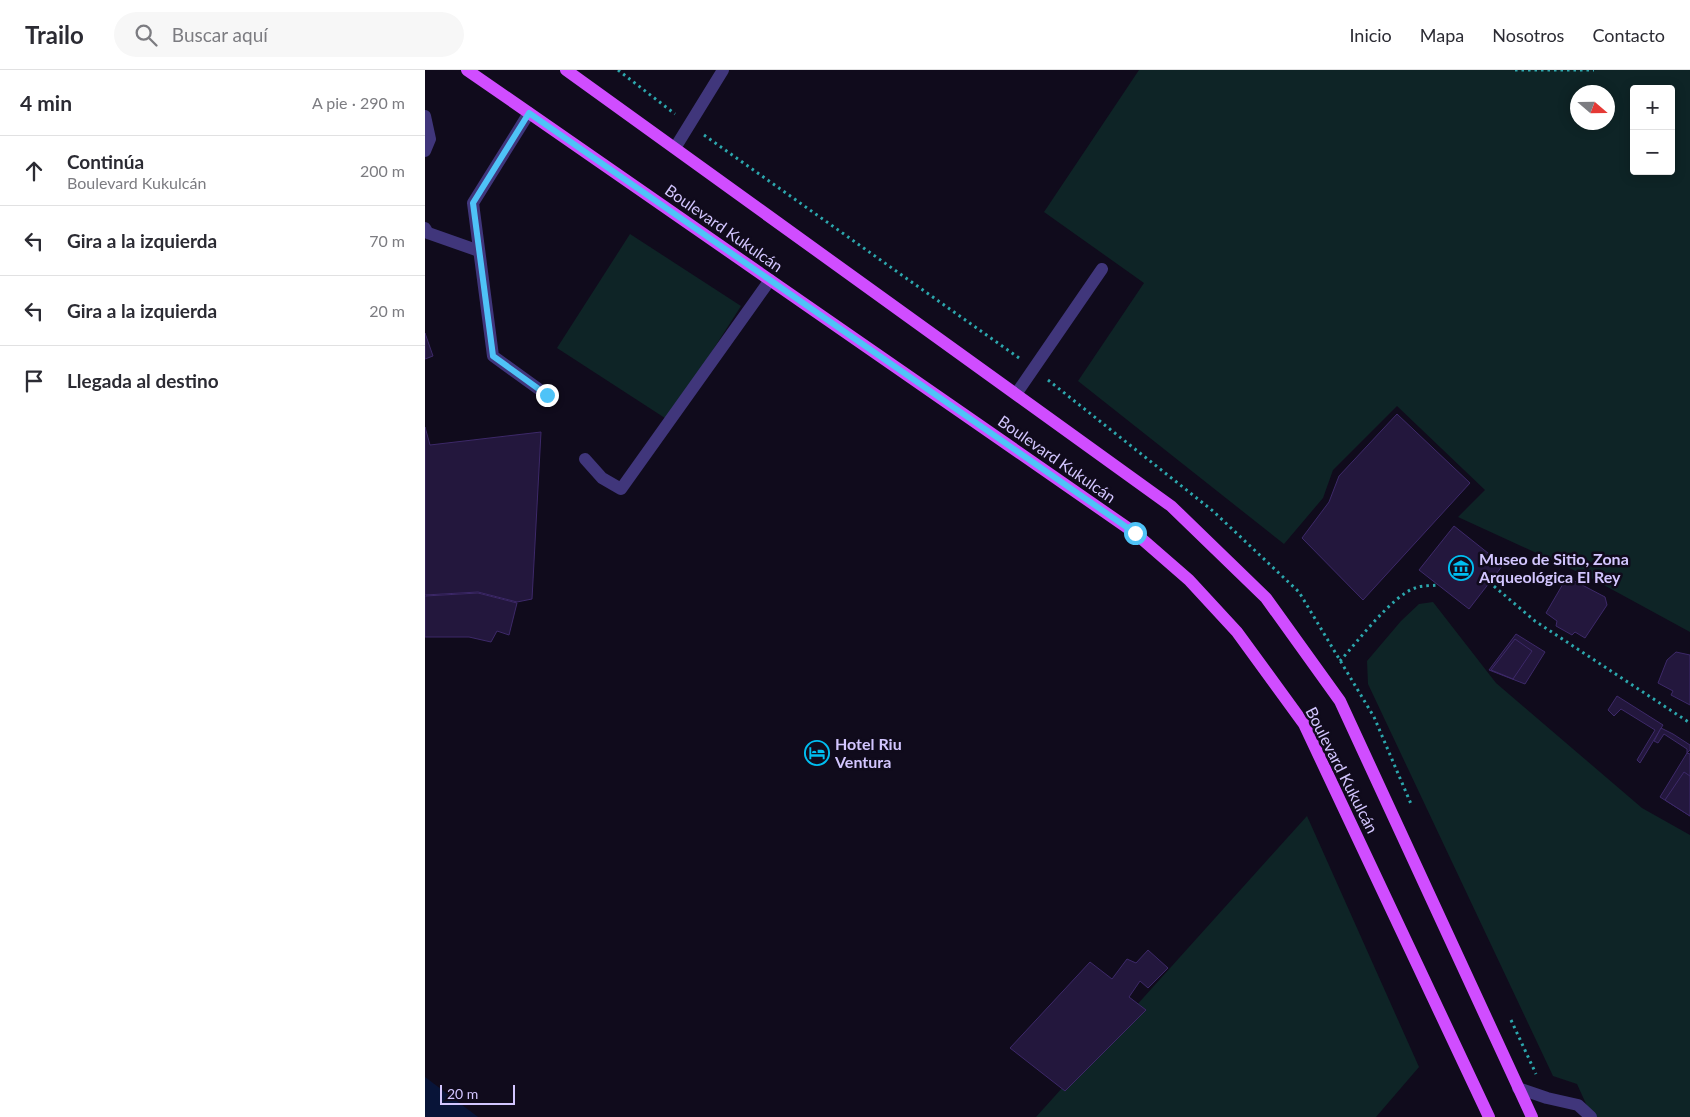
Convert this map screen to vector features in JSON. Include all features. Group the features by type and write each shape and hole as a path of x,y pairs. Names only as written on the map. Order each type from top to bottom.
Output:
{"main road":[{"name":"Boulevard Kukulcán","path":"467,70 1135,533 1189,580 1237,632 1305,724 1489,1117"},
{"name":"Boulevard Kukulcán","path":"566,70 1171,506 1266,598 1340,701 1532,1117"}],"lane":[{"path":"675,148 723,70"},
{"path":"529,113 473,203 493,356 547,395"},
{"path":"425,116 430,139 425,151"},
{"path":"425,228 428,233 479,251"},
{"path":"1016,394 1102,269"},
{"path":"585,459 602,478 621,489 770,280"},
{"path":"1518,1088 1547,1098 1578,1105 1591,1117"}],"path":[{"path":"1515,70 1594,70"},
{"path":"1489,582 1535,621 1690,723"},
{"path":"1340,661 1400,596 1416,587 1438,585"}],"green space":[{"path":"1139,70 1690,70 1690,632 1591,578 1458,517 1485,490 1397,406 1333,470 1323,498 1284,544 1078,381 1144,283 1044,212"},
{"path":"630,234 741,306 668,420 557,348"},
{"path":"1433,602 1496,683 1642,808 1690,835 1690,1117 1592,1117 1577,1084 1553,1076 1368,684 1367,661 1401,621 1419,604"},
{"path":"1307,816 1419,1067 1376,1117 1036,1117"}],"water":[{"path":"425,1077 478,1117 425,1117"}],"building":[{"path":"425,333 433,356 425,359"},
{"path":"1397,414 1470,483 1363,600 1302,538 1329,502 1339,476"},
{"path":"425,427 430,445 541,432 532,599 517,602 478,592 425,595"},
{"name":"Museo de Sitio, Zona Arqueológica El Rey","path":"1454,526 1503,565 1469,609 1419,570"},
{"path":"1567,577 1605,597 1607,605 1585,638 1575,632 1572,635 1556,626 1557,621 1546,613"},
{"path":"478,593 517,603 509,635 497,631 491,642 469,637 425,637 425,596"},
{"path":"1516,634 1545,652 1525,684 1489,670"},
{"path":"1515,639 1532,651 1513,679 1491,670"},
{"path":"1676,652 1690,655 1690,705 1671,695 1673,691 1658,683 1667,660"},
{"path":"1617,696 1663,725 1640,763 1637,760 1655,730 1621,709 1614,716 1608,710"},
{"path":"1661,728 1690,745 1690,750 1687,753 1687,749 1664,734 1658,743 1654,741"},
{"path":"1687,753 1690,754 1690,816 1660,797"},
{"path":"1684,772 1690,776 1690,816 1665,800"},
{"path":"1148,950 1168,968 1148,988 1140,981 1129,997 1146,1010 1065,1091 1010,1048 1090,962 1112,979 1127,959 1136,963"}],"place":[{"name":"Museo de Sitio, Zona Arqueológica El Rey","path":"1461,568"},
{"name":"Hotel Riu Ventura","path":"817,753"}],"route":[{"path":"547,395 493,356 473,203 529,113 1135,533"}]}
